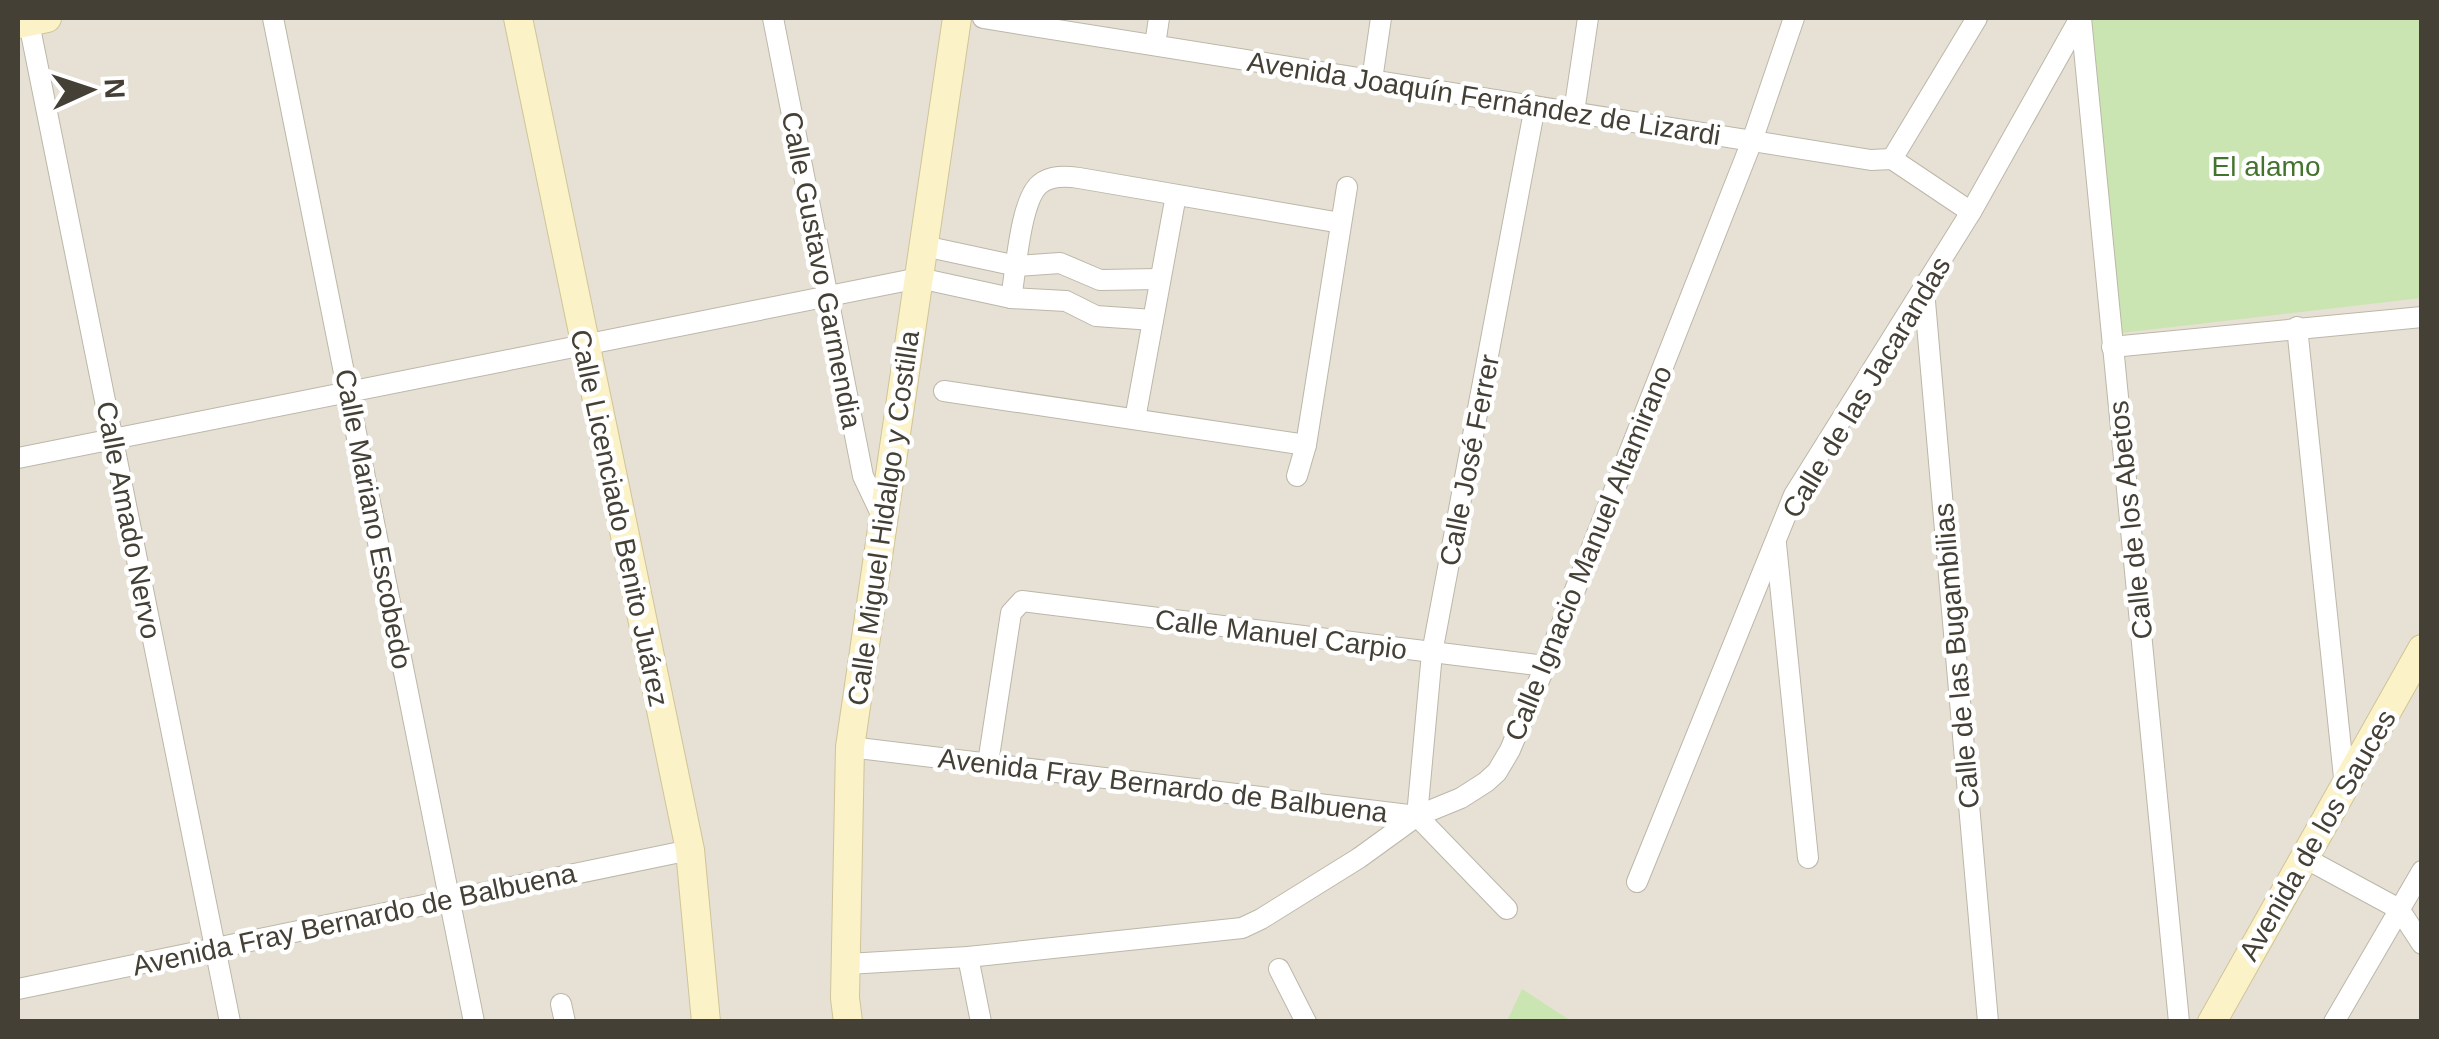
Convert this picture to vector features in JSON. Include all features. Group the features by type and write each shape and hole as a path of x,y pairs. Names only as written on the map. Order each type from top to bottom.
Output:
{"street":[{"name":"Calle Mariano Escobedo","path":"273,18 474,1022"},
{"name":"Calle Licenciado Benito Juárez","path":"518,18 690,850 706,1022"},
{"name":"Calle Gustavo Garmendia","path":"773,18 863,476 883,518"},
{"name":"Calle Miguel Hidalgo y Costilla","path":"848,1022 850,747 956,18"},
{"name":"Avenida Joaquín Fernández de Lizardi","path":"983,18 1871,160 1892,159 1972,212"},
{"path":"1154,45 1159,18"},
{"path":"1372,80 1381,18"},
{"path":"1574,112 1588,18"},
{"name":"Calle Ignacio Manuel Altamirano","path":"848,964 968,957 1242,928 1326,878 1417,816 1475,790 1497,772 1546,666 1752,141 1794,18"},
{"path":"1892,159 1977,18"},
{"name":"Calle de las Jacarandas","path":"1637,882 1794,495 1972,212 2080,18"},
{"name":"Calle de los Abetos","path":"2080,18 2179,1022"},
{"name":"Calle Amado Nervo","path":"30,20 230,1022"},
{"name":"Calle José Ferrer","path":"1417,816 1432,654 1534,106"},
{"path":"1011,298 1027,205 1033,192 1048,180 1068,176 1340,223"},
{"path":"1298,476 1346,187"},
{"path":"1135,420 1176,195"},
{"path":"924,246 1018,266 1060,263 1114,282 1160,279"},
{"path":"18,458 919,278 1011,298 1058,300 1096,316 1153,320"},
{"name":"Calle de las Bugambilias","path":"1924,290 1988,1022"},
{"path":"2112,347 2422,317"},
{"path":"2297,327 2345,787"},
{"path":"944,391 1306,445"},
{"path":"1776,542 1808,858"},
{"name":"Calle Manuel Carpio","path":"988,763 1011,613 1022,600 1546,666"},
{"name":"Avenida de los Sauces","path":"2212,1022 2422,649"},
{"name":"Avenida Fray Bernardo de Balbuena","path":"850,747 1417,816"},
{"path":"1417,816 1507,909"},
{"name":"Avenida Fray Bernardo de Balbuena","path":"18,989 690,850"},
{"path":"2303,857 2398,909 2422,944"},
{"path":"2334,1022 2422,871"},
{"path":"968,957 980,1022"},
{"path":"1279,969 1306,1022"}],"shaded area":[{"path":"18,18 2421,18 2421,1021 18,1021"}],"green space":[{"name":"El alamo","path":"2421,18 2421,298 2121,333 2092,20"},
{"path":"1522,989 1571,1021 1507,1021"}]}
